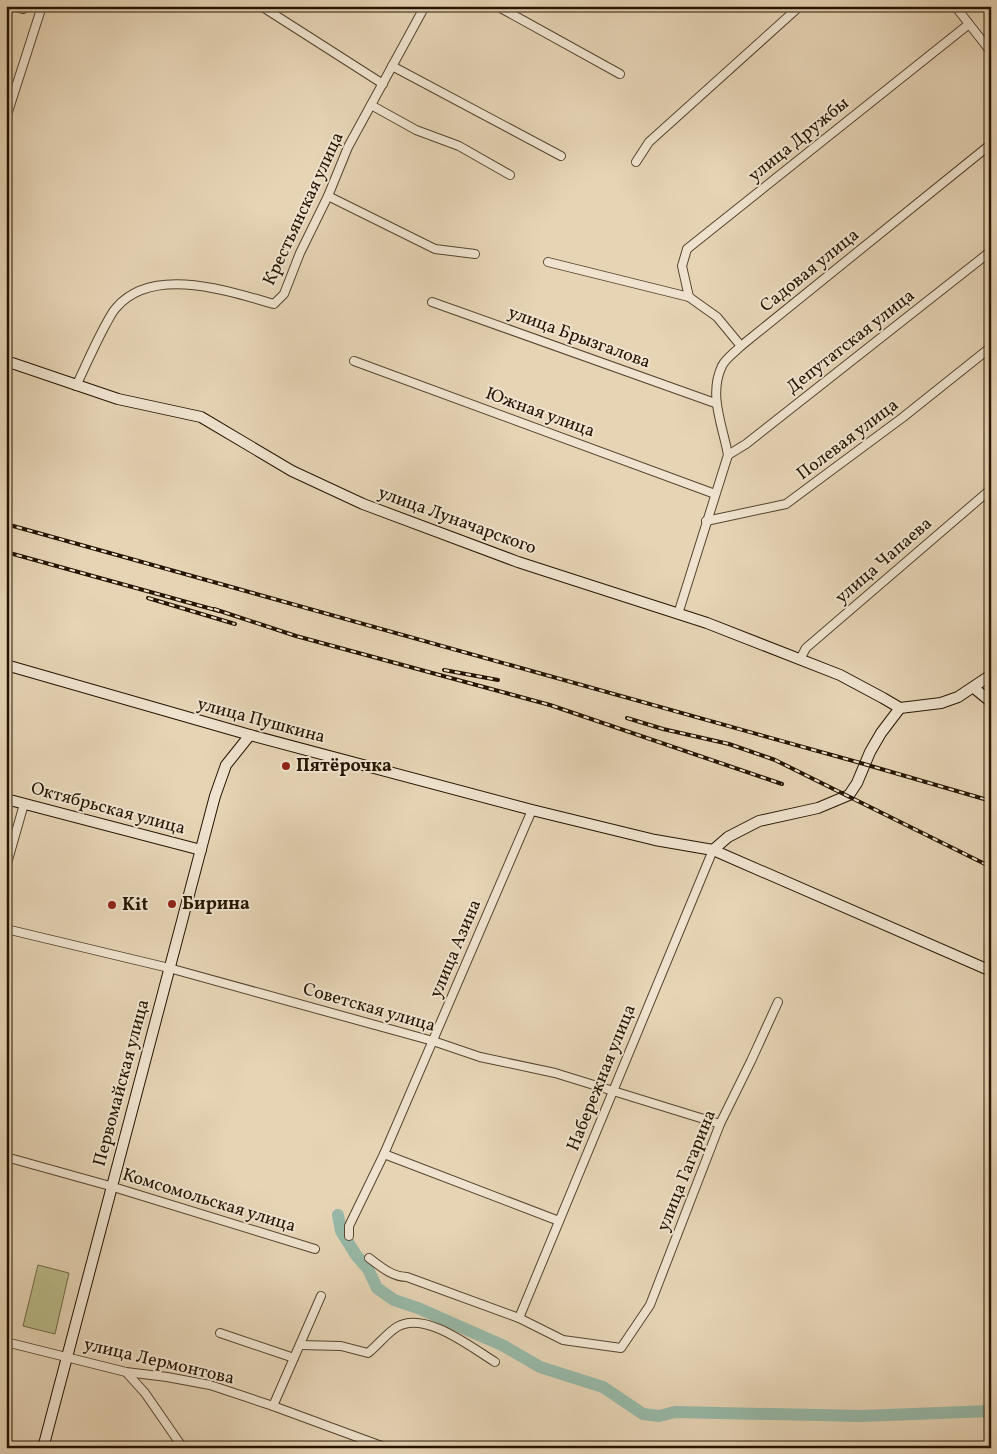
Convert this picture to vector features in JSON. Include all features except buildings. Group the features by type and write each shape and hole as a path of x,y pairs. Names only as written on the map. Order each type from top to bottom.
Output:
{"street":[{"path":"13,6 23,9"},
{"path":"6,118 42,6"},
{"path":"261,6 383,84"},
{"name":"Крестьянская улица","path":"76,386 94,346 115,308 130,294 168,283 222,289 274,304 284,294 300,253 328,196 348,147 425,6"},
{"path":"497,6 620,74"},
{"path":"636,162 649,142 800,6"},
{"path":"955,6 991,52"},
{"name":"улица Дружбы","path":"690,297 682,266 687,249 969,24"},
{"path":"392,66 561,156"},
{"path":"371,106 416,130 459,146 510,175"},
{"name":"Садовая улица","path":"728,455 725,436 715,403 717,382 722,365 741,346 991,144"},
{"path":"328,196 435,250 475,254"},
{"name":"Депутатская улица","path":"728,455 746,444 991,251"},
{"path":"548,262 690,297 717,317 741,346"},
{"name":"улица Брызгалова","path":"432,302 715,403"},
{"name":"Полевая улица","path":"706,521 786,504 902,418 991,347"},
{"name":"улица Луначарского","path":"6,362 118,399 201,417 292,471 363,504 518,562 708,623 840,676 900,708"},
{"name":"Южная улица","path":"354,362 715,494"},
{"path":"678,614 728,455"},
{"name":"улица Чапаева","path":"800,659 806,648 991,489"},
{"name":"улица Пушкина","path":"6,665 250,735 532,810 655,840 713,850 991,971"},
{"path":"713,850 728,837 759,821 818,808 849,795 857,783 874,745 900,708 941,703 958,697 991,675"},
{"path":"974,688 991,702"},
{"name":"Первомайская улица","path":"43,1448 110,1186 220,777 226,765 250,735"},
{"name":"Октябрьская улица","path":"6,799 201,850"},
{"path":"6,867 24,804"},
{"name":"улица Азина","path":"349,1236 349,1226 384,1154 532,810"},
{"name":"Набережная улица","path":"518,1318 713,850"},
{"name":"Советская улица","path":"6,929 169,968 433,1041 480,1057 555,1073 720,1124"},
{"name":"улица Гагарина","path":"518,1318 563,1340 621,1348 650,1305 720,1124 778,1002"},
{"path":"384,1154 559,1221"},
{"name":"Комсомольская улица","path":"6,1158 110,1186 315,1249"},
{"path":"369,1258 400,1277 407,1276 518,1318"},
{"path":"273,1406 320,1296"},
{"path":"300,1345 342,1346 368,1353 398,1326 419,1322 443,1329 495,1362"},
{"path":"220,1333 294,1358"},
{"name":"улица Лермонтова","path":"6,1342 126,1372 167,1377 210,1386 273,1406 387,1448"},
{"path":"126,1372 145,1393 183,1448"}],"green space":[{"path":"38,1265 69,1273 55,1334 23,1326"}],"waterway":[{"path":"338,1215 341,1231 356,1255 368,1269 377,1288 394,1300 418,1308 504,1346 540,1367 603,1387 643,1414 659,1416 675,1412 861,1416 991,1411"}],"railway":[{"path":"6,524 991,801"},
{"path":"6,552 219,611"},
{"path":"148,598 235,624"},
{"path":"214,609 296,636 550,705 782,784"},
{"path":"444,670 498,680"},
{"path":"627,718 663,729 729,744 775,760 991,867"}],"place":[{"name":"Пятёрочка","path":"286,766"},
{"name":"Бирина","path":"172,904"},
{"name":"Kit","path":"112,905"}]}
